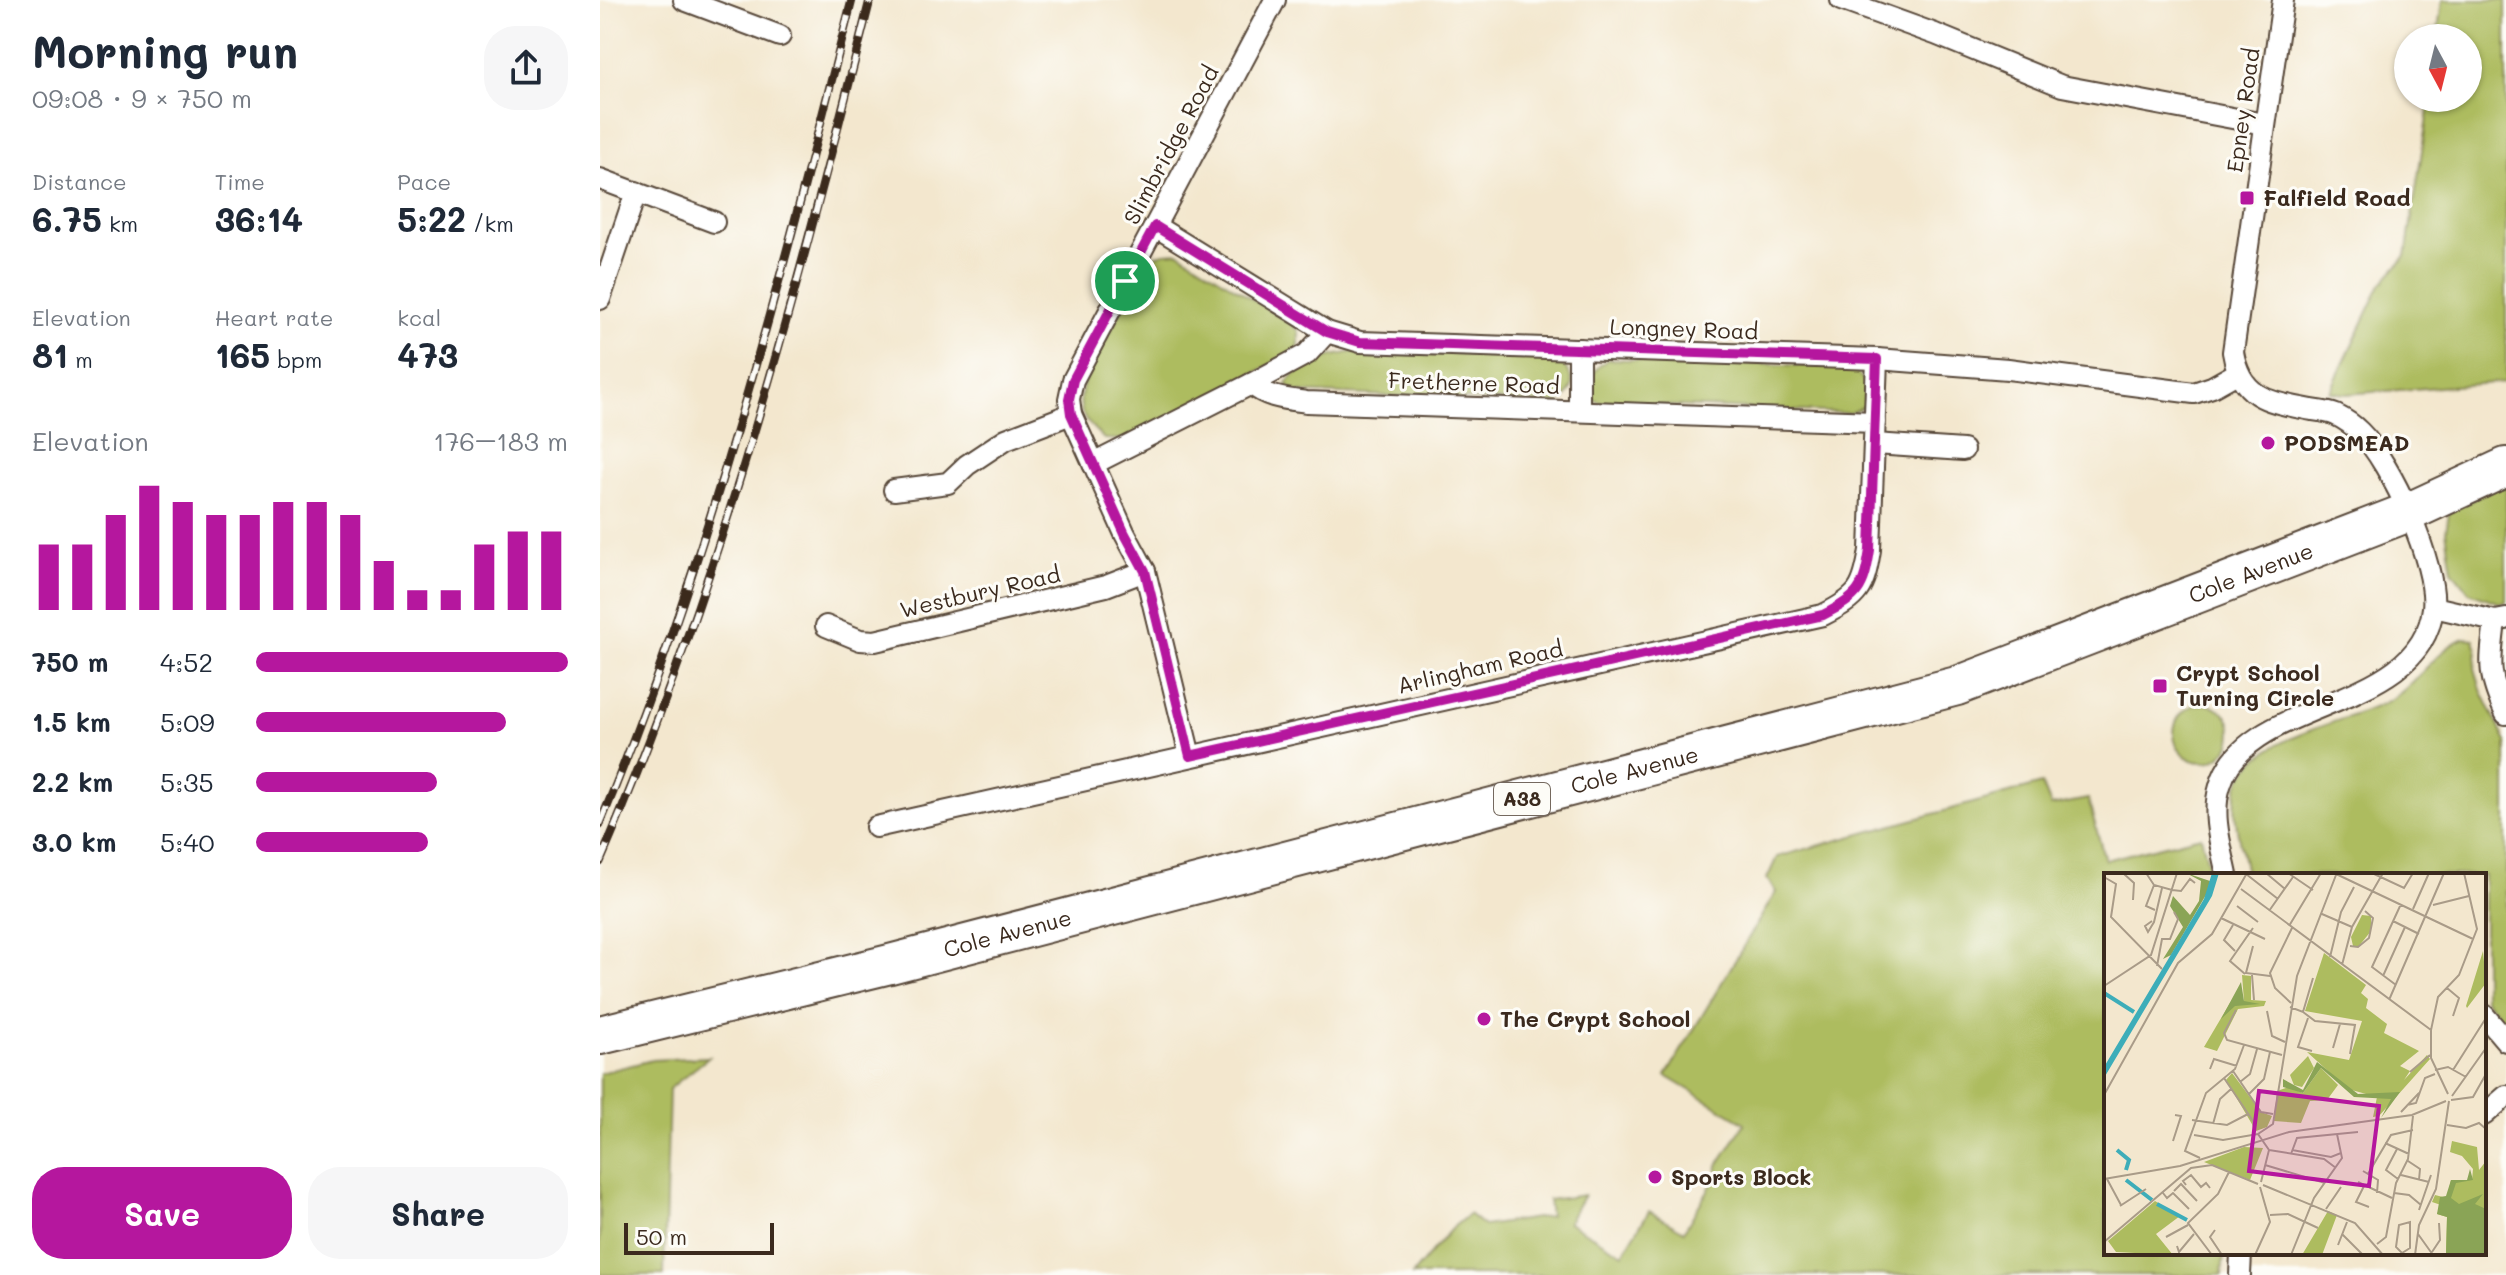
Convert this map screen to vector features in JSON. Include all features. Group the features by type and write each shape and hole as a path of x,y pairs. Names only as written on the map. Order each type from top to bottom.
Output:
{"highway":[{"name":"Cole Avenue","path":"608,1033 890,964 1957,686 2409,512 2506,467"}],"street":[{"path":"684,0 780,36"},
{"name":"Slimbridge Road","path":"1070,406 1073,380 1275,0"},
{"path":"1841,0 1935,34 2062,86 2264,124"},
{"name":"Epney Road","path":"2237,373 2233,352 2283,0"},
{"path":"600,179 714,222"},
{"path":"600,299 636,192"},
{"name":"Longney Road","path":"1155,226 1327,332 1360,342 1877,359 2008,369 2194,393 2237,373"},
{"path":"1093,464 1307,354 1327,332"},
{"path":"1579,349 1579,410"},
{"name":"Arlingham Road","path":"876,827 1823,615 1848,603 1866,580 1870,550 1877,359"},
{"path":"2227,873 2216,806 2220,783 2232,764 2259,736 2383,679 2402,666 2426,632 2434,607 2429,565 2409,512 2382,461 2360,432 2334,414 2275,403 2251,391 2237,373"},
{"name":"Fretherne Road","path":"1251,384 1269,395 1306,402 1875,422"},
{"path":"894,490 948,483 967,465 1006,439 1070,406 1093,464 1145,571 1190,756"},
{"path":"1875,444 1963,450"},
{"name":"Westbury Road","path":"826,626 860,640 875,641 1106,586 1145,571"},
{"path":"2434,607 2500,620 2490,668 2506,714"},
{"path":"2486,1017 2506,1041"},
{"path":"2486,1113 2506,1096"},
{"path":"2240,1275 2241,1255"}],"green space":[{"path":"2442,0 2506,0 2506,382 2346,394 2330,392 2381,284 2406,256 2428,112 2482,112 2482,24 2439,24"},
{"path":"1179,252 1293,325 1299,331 1297,351 1126,440 1104,439 1082,412 1085,379 1149,258"},
{"path":"1363,350 1552,357 1565,367 1572,386 1565,398 1557,403 1294,392 1287,384 1293,375 1310,363"},
{"path":"1608,359 1848,367 1864,383 1865,406 1849,413 1602,403 1591,399 1590,387 1595,371"},
{"path":"2506,481 2506,602 2500,603 2469,592 2452,570 2446,531 2449,513"},
{"path":"2464,638 2474,639 2477,650 2475,668 2481,690 2506,742 2506,1023 2486,1000 2486,873 2246,873 2236,822 2237,790 2245,772 2259,757 2299,734 2384,703 2406,688 2453,644"},
{"path":"2203,704 2214,706 2223,713 2230,722 2230,744 2223,753 2214,760 2203,762 2192,760 2183,753 2176,744 2174,733 2176,722 2183,713 2192,706"},
{"path":"2042,784 2051,806 2088,799 2105,860 2201,836 2210,873 2104,873 2104,1255 2224,1255 2222,1275 1412,1275 1451,1229 1469,1214 1484,1226 1550,1216 1548,1200 1584,1195 1568,1222 1623,1254 1649,1211 1684,1231 1717,1175 1718,1165 1745,1123 1666,1076 1776,892 1767,879 1777,857"},
{"path":"709,1057 669,1089 664,1275 600,1275 600,1073 652,1060"}],"railway":[{"path":"600,824 676,622 741,416 852,0"},
{"path":"600,862 683,651 753,436 814,219 870,0"}],"place":[{"name":"Falfield Road","path":"2247,198"},
{"name":"PODSMEAD","path":"2268,443"},
{"name":"Crypt School Turning Circle","path":"2160,686"},
{"name":"The Crypt School","path":"1484,1019"},
{"name":"Sports Block","path":"1655,1177"}],"route":[{"path":"1155,226 1327,332 1360,342 1877,359 1870,550 1866,580 1848,603 1823,615 1190,756 1145,571 1071,414 1069,399 1073,380 1125,281 1155,226"}]}
